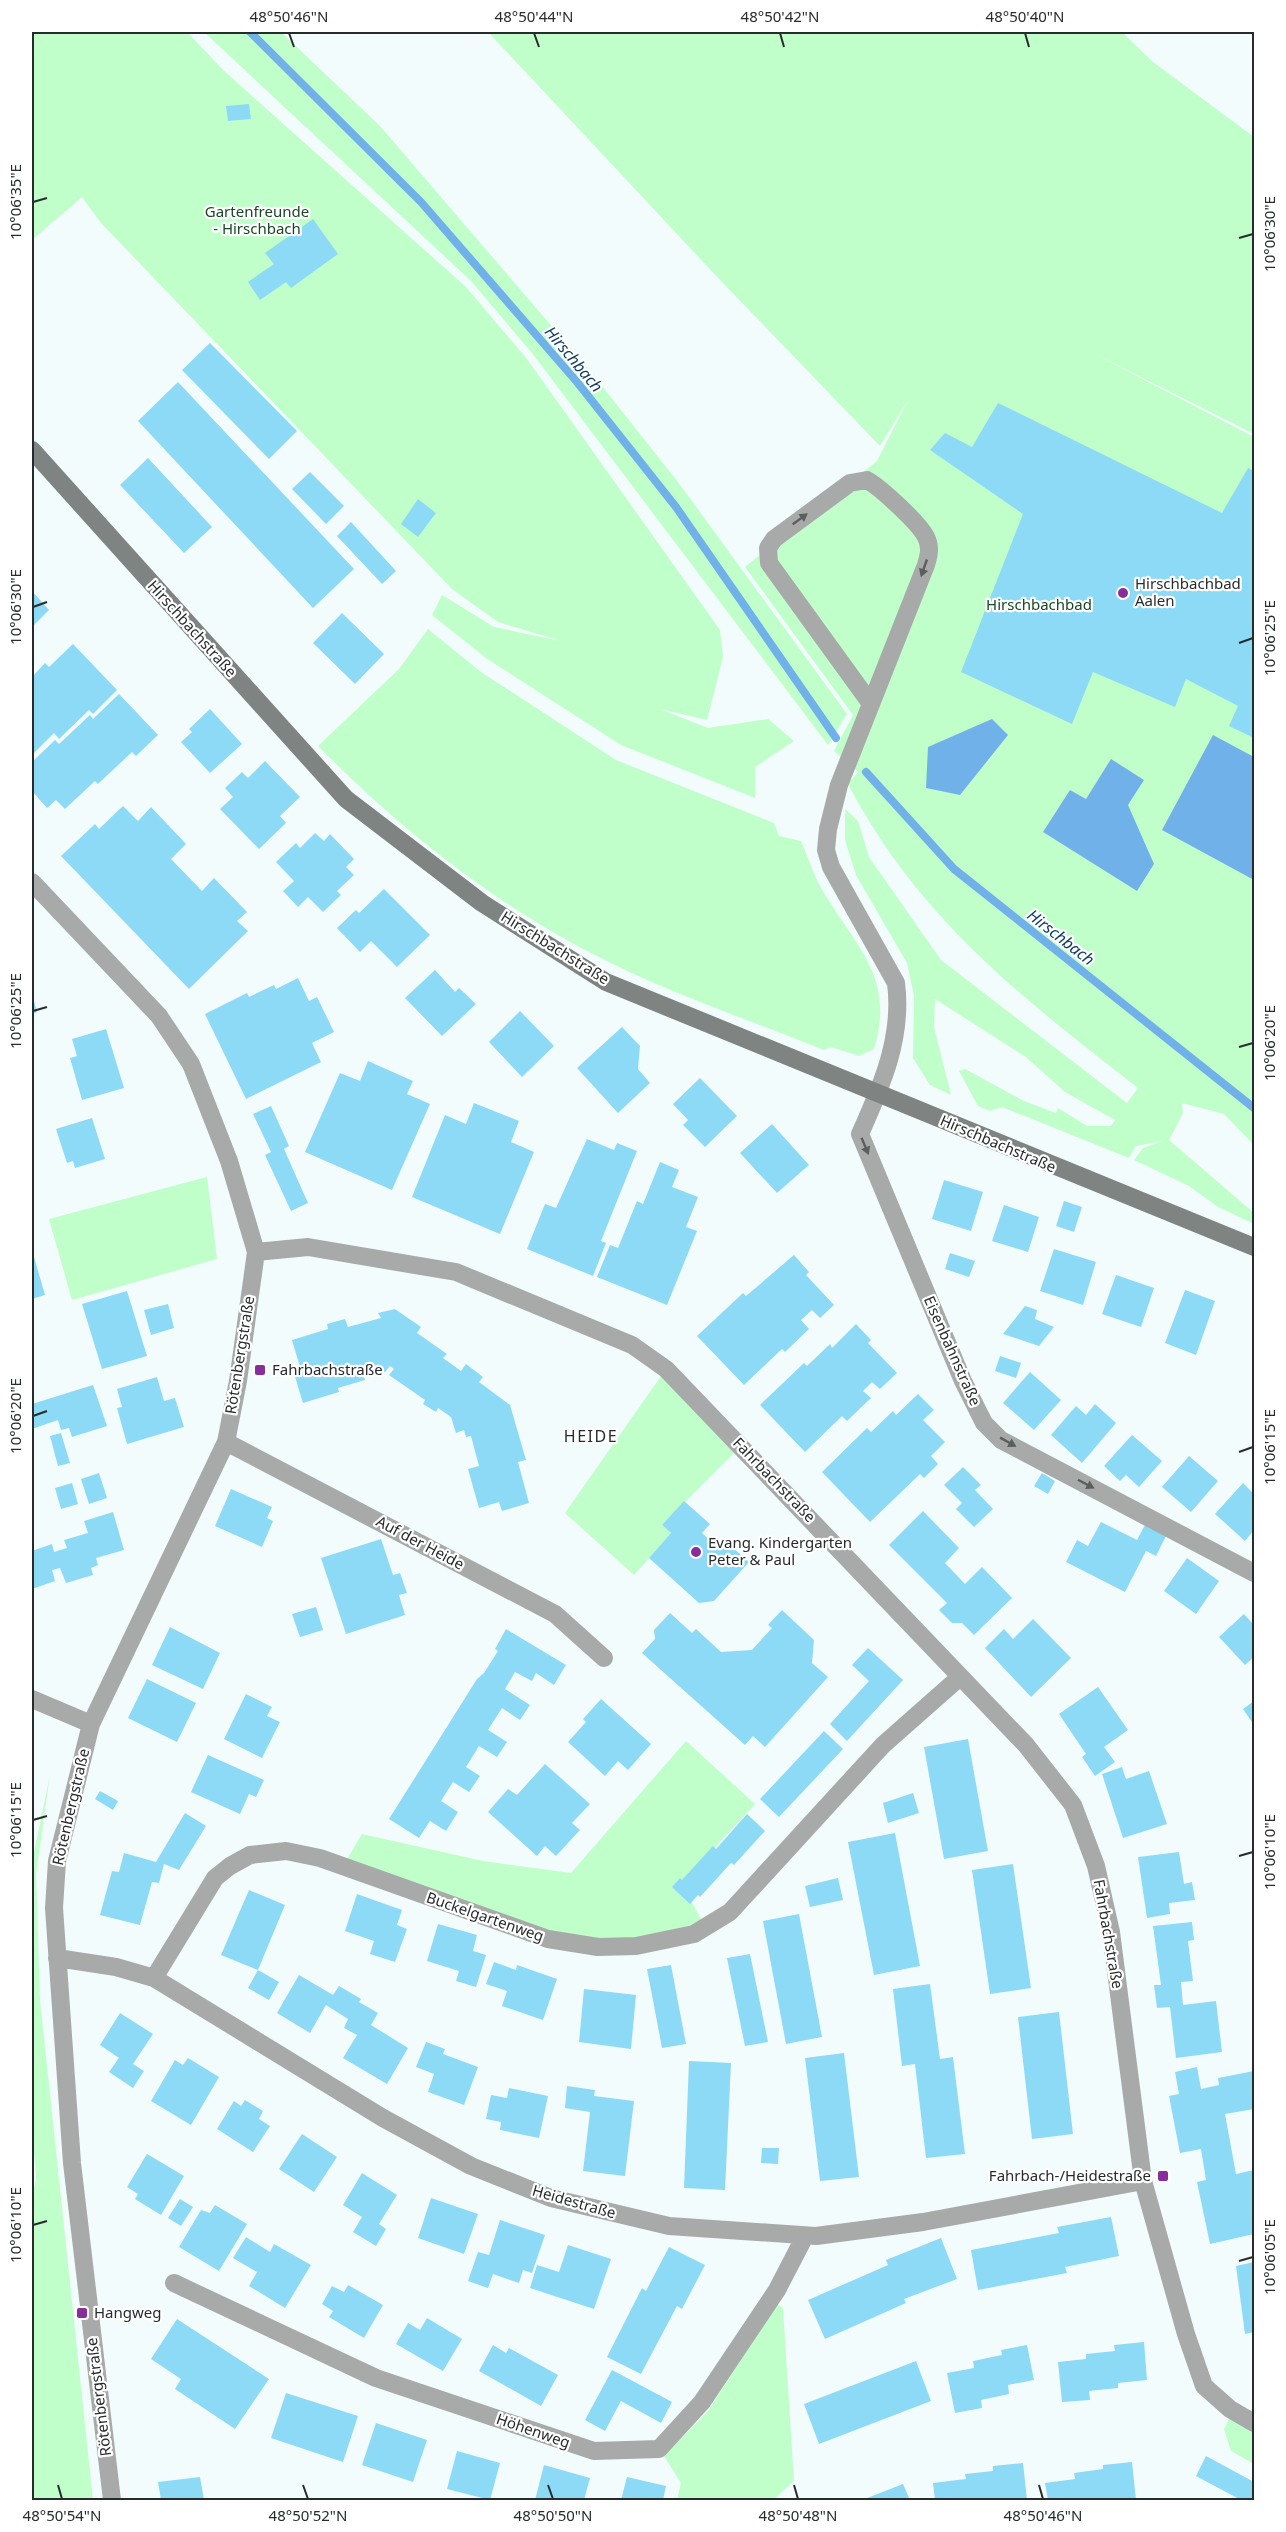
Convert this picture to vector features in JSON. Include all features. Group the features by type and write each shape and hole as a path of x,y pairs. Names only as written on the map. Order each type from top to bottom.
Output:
{"street":[{"name":"Hirschbachstraße","path":"32,450 346,799 473,896 606,982 879,1093 1106,1189 1254,1247"},
{"name":"Eisenbahnstraße","path":"871,704 770,563 768,548 774,539 850,483 867,480 880,487 926,536 930,550 926,565 839,785 828,828 826,849 831,867 896,982 898,999 894,1047 879,1093 860,1134 963,1380 984,1423 1001,1440 1254,1573"},
{"path":"32,882 159,1016 191,1064 229,1161 256,1252"},
{"name":"Fahrbachstraße","path":"256,1252 308,1247 456,1272 632,1345 666,1369 1026,1746 1073,1805 1096,1866 1111,1932 1143,2181 1182,2322 1204,2386 1230,2409 1254,2424"},
{"name":"Rötenbergstraße","path":"112,2500 72,2163 54,1908 57,1860 91,1724 226,1442 238,1381 256,1252"},
{"name":"Auf der Heide","path":"226,1442 555,1614 604,1658"},
{"name":"Buckelgartenweg","path":"154,1978 215,1878 250,1855 286,1851 320,1858 548,1939 598,1947 636,1946 694,1934 729,1912 883,1744 960,1677"},
{"path":"32,1699 91,1724"},
{"name":"Heidestraße","path":"57,1958 116,1967 154,1978 383,2118 471,2166 551,2198 669,2226 805,2236 923,2222 1143,2181"},
{"name":"Höhenweg","path":"174,2283 387,2382 594,2451 659,2449 702,2402 777,2290 805,2236"}],"green space":[{"name":"Gartenfreunde - Hirschbach","path":"32,32 187,32 223,70 466,287 527,359 720,630 723,657 707,720 660,709 708,728 768,719 794,741 755,767 755,798 621,745 486,658 432,615 442,595 494,627 561,641 498,622 452,589 101,223 82,197 32,240"},
{"path":"204,32 281,32 380,126 591,372 681,486 847,714 828,745 532,353 471,281"},
{"name":"Hirschbachbad","path":"488,32 1122,32 1153,62 1254,137 1254,434 1091,352 1254,437 1254,1145 1224,1114 1182,1103 1183,1113 1169,1140 1254,1213 1254,1224 1218,1207 1189,1186 1134,1160 1143,1148 1162,1141 1136,1146 1129,1158 1002,1107 990,1111 978,1106 959,1071 965,1069 1024,1101 1056,1113 1058,1108 1087,1126 1111,1126 1115,1120 1065,1092 1026,1057 935,999 934,1027 951,1095 930,1085 913,1058 914,996 907,963 856,875 845,840 845,809 858,821 869,857 941,960 1127,1103 1138,1088 1053,1021 976,953 940,916 907,876 876,832 848,784 858,772 834,751 853,715 745,567 877,461 908,400 880,446 721,281"},
{"path":"428,629 481,672 616,760 774,823 779,836 801,841 819,883 861,950 877,985 880,1004 874,1049 859,1056 831,1047 824,1050 678,993 593,954 518,911 482,887 413,834 349,776 318,746 399,669"},
{"path":"207,1177 217,1259 72,1300 49,1219"},
{"path":"666,1369 741,1446 662,1525 671,1533 634,1575 565,1513"},
{"path":"686,1741 755,1804 682,1883 705,1927 598,1947 343,1866 362,1834 483,1861 571,1873"},
{"path":"50,1775 36,1874 40,2000 93,2500 32,2500 32,2199 36,2178 32,2125 32,1862"},
{"path":"777,2304 783,2308 794,2481 773,2500 677,2500 681,2483 664,2456 708,2411"},
{"path":"1231,2415 1254,2434 1254,2464 1231,2451 1224,2429"}],"water":[{"path":"992,719 1008,735 960,795 926,788 928,747"},
{"path":"1213,735 1254,757 1254,880 1162,830"},
{"path":"1111,759 1144,780 1128,805 1154,864 1137,891 1043,832 1070,790 1086,799"}],"building":[{"path":"249,104 251,119 228,121 226,106"},
{"path":"313,219 338,254 291,288 286,282 260,300 248,282 274,264 265,253"},
{"path":"210,343 297,431 269,459 182,370"},
{"path":"178,382 354,569 313,608 138,421"},
{"name":"Hirschbachbad Aalen","path":"998,403 1222,513 1248,468 1254,471 1254,738 1229,726 1238,706 1186,679 1175,707 1093,672 1072,724 961,672 1023,514 930,450 945,433 972,447"},
{"path":"148,458 212,527 184,553 120,485"},
{"path":"310,472 344,506 326,524 292,489"},
{"path":"418,499 436,513 418,537 401,524"},
{"path":"351,522 396,571 382,584 337,536"},
{"path":"32,591 49,610 32,627"},
{"path":"342,613 384,654 355,684 313,643"},
{"path":"73,644 117,690 93,714 89,710 59,739 54,733 32,755 32,677 45,663 49,667"},
{"path":"119,694 158,735 136,756 132,752 98,784 95,781 65,809 56,800 47,808 32,791 32,762 55,740 59,744 90,715 93,719"},
{"path":"210,709 242,744 210,773 181,742 192,732 189,729"},
{"path":"265,761 300,797 280,816 286,823 259,849 220,809 233,797 225,788 242,772 248,778"},
{"path":"123,806 138,821 151,807 186,844 171,859 202,891 214,878 247,912 237,921 248,931 189,989 61,856 95,824 99,829"},
{"path":"315,833 324,841 330,834 354,859 346,867 354,875 337,891 341,895 323,912 308,897 298,907 283,891 294,881 276,862 296,843 300,848"},
{"path":"384,889 430,935 397,967 371,941 360,952 337,928 356,910 359,913"},
{"path":"435,970 455,992 459,988 476,1004 442,1036 405,998"},
{"path":"298,978 309,1001 317,997 334,1032 312,1043 321,1062 246,1099 205,1014 247,993 249,997 274,985 276,989"},
{"path":"32,994 37,1012 32,1014"},
{"path":"520,1011 554,1046 522,1077 489,1042"},
{"path":"622,1027 640,1046 638,1069 650,1083 618,1113 577,1068"},
{"path":"106,1029 124,1088 82,1100 70,1058 77,1056 72,1039"},
{"path":"368,1061 413,1081 407,1094 430,1104 392,1190 305,1152 340,1073 360,1081"},
{"path":"700,1078 737,1116 705,1147 683,1125 688,1120 673,1104"},
{"path":"474,1103 519,1121 511,1142 534,1152 500,1234 412,1197 445,1115 466,1124"},
{"path":"271,1106 289,1146 284,1149 308,1203 291,1211 265,1155 271,1152 253,1114"},
{"path":"92,1118 105,1159 75,1168 73,1161 67,1163 56,1129"},
{"path":"772,1124 809,1165 777,1193 740,1153"},
{"path":"587,1139 614,1150 617,1143 637,1151 601,1241 606,1243 593,1276 527,1249 545,1204 556,1208"},
{"path":"660,1162 679,1170 672,1187 698,1197 686,1227 697,1231 667,1305 597,1277 610,1245 618,1248 637,1201 643,1204"},
{"path":"944,1180 983,1192 971,1231 932,1219"},
{"path":"1064,1201 1082,1207 1074,1232 1056,1226"},
{"path":"1004,1205 1039,1217 1028,1252 992,1241"},
{"path":"1054,1249 1096,1262 1083,1305 1040,1291"},
{"path":"32,1250 45,1295 32,1299"},
{"path":"950,1253 975,1261 969,1277 945,1269"},
{"path":"794,1255 809,1272 806,1275 834,1305 820,1318 812,1310 801,1320 809,1329 785,1352 782,1349 744,1385 697,1336 743,1293 746,1296"},
{"path":"1116,1275 1154,1288 1141,1327 1102,1314"},
{"path":"1185,1290 1215,1301 1196,1355 1165,1343"},
{"path":"127,1291 147,1356 102,1369 82,1304"},
{"path":"168,1304 174,1328 151,1335 144,1310"},
{"path":"1025,1306 1037,1310 1035,1319 1054,1327 1039,1346 1003,1334"},
{"path":"395,1309 421,1327 417,1333 447,1354 443,1358 461,1371 466,1364 483,1377 479,1382 510,1405 526,1460 518,1462 529,1503 502,1511 499,1502 479,1508 468,1469 479,1466 471,1436 466,1437 464,1430 456,1433 451,1417 438,1408 436,1412 423,1404 425,1400 389,1375 394,1369 390,1366 385,1372 375,1375 372,1366 361,1369 365,1380 338,1388 339,1392 303,1403 293,1370 300,1367 292,1340 328,1329 327,1324 345,1319 348,1327 381,1318 378,1313"},
{"path":"856,1324 871,1340 868,1343 897,1373 880,1389 872,1382 863,1391 871,1398 847,1421 842,1416 805,1452 760,1405 804,1363 807,1366 830,1344 832,1348"},
{"path":"1000,1356 1021,1363 1016,1378 995,1371"},
{"path":"1030,1372 1061,1400 1034,1430 1003,1403"},
{"path":"157,1377 164,1401 175,1398 184,1427 127,1444 117,1408 122,1407 117,1389"},
{"path":"93,1385 107,1426 72,1437 69,1428 61,1430 58,1420 32,1429 32,1404"},
{"path":"918,1394 934,1410 923,1420 945,1442 931,1456 938,1464 924,1478 920,1474 870,1522 822,1472 867,1428 871,1432 893,1411 896,1415"},
{"path":"1095,1404 1116,1423 1082,1463 1051,1435 1076,1406 1086,1415"},
{"path":"61,1433 70,1463 58,1466 50,1436"},
{"path":"1132,1435 1162,1461 1139,1487 1126,1475 1120,1481 1104,1466"},
{"path":"1189,1456 1218,1481 1191,1512 1162,1487"},
{"path":"963,1467 981,1485 975,1490 993,1509 974,1527 956,1509 962,1503 944,1485"},
{"path":"99,1473 107,1498 89,1504 81,1479"},
{"path":"1042,1473 1055,1481 1048,1494 1034,1486"},
{"path":"72,1483 78,1504 61,1509 55,1488"},
{"path":"1243,1483 1254,1494 1254,1530 1245,1541 1215,1514"},
{"path":"231,1489 272,1507 267,1518 273,1521 262,1547 215,1526"},
{"name":"Evang. Kindergarten Peter & Paul","path":"684,1501 710,1524 702,1533 716,1546 722,1538 749,1562 714,1601 699,1603 649,1558 671,1533 662,1525"},
{"path":"923,1511 959,1548 945,1563 965,1584 982,1567 1012,1598 974,1635 962,1623 952,1623 939,1610 947,1603 889,1545"},
{"path":"113,1512 124,1550 96,1558 98,1565 91,1568 93,1575 66,1583 60,1568 52,1570 55,1581 32,1589 32,1551 52,1544 54,1552 67,1548 64,1540 88,1533 84,1521"},
{"path":"1101,1522 1137,1540 1145,1525 1166,1536 1156,1556 1146,1551 1125,1592 1066,1562 1077,1540 1088,1546"},
{"path":"381,1539 393,1575 400,1573 407,1593 399,1595 405,1615 346,1634 321,1558"},
{"path":"1187,1558 1219,1581 1196,1614 1164,1591"},
{"path":"316,1607 323,1630 300,1637 292,1614"},
{"path":"782,1610 814,1640 812,1663 828,1677 765,1747 753,1736 745,1745 642,1653 655,1639 654,1630 670,1613 692,1633 696,1629 721,1652 752,1650 772,1628 768,1625"},
{"path":"1244,1614 1254,1625 1254,1657 1245,1665 1219,1637"},
{"path":"1033,1619 1071,1658 1031,1697 985,1648 1004,1629 1013,1639"},
{"path":"170,1627 220,1653 203,1689 152,1665"},
{"path":"506,1629 566,1665 554,1685 536,1673 532,1681 515,1672 505,1689 530,1705 520,1720 502,1708 488,1730 507,1742 497,1757 479,1746 466,1767 480,1776 469,1792 453,1782 441,1801 458,1812 446,1831 430,1821 419,1838 389,1819 477,1679 484,1673 498,1651 495,1649"},
{"path":"868,1648 903,1680 847,1741 830,1724 869,1681 852,1665"},
{"path":"147,1679 196,1703 177,1742 128,1718"},
{"path":"1098,1687 1128,1730 1104,1747 1115,1762 1095,1776 1082,1757 1086,1754 1059,1714"},
{"path":"246,1694 272,1707 267,1716 280,1722 262,1758 224,1739"},
{"path":"601,1699 651,1744 628,1770 618,1761 605,1776 568,1742 586,1722 583,1719"},
{"path":"1254,1701 1254,1725 1243,1709"},
{"path":"824,1731 843,1749 779,1817 760,1799"},
{"path":"968,1739 988,1851 944,1859 924,1747"},
{"path":"208,1755 264,1780 256,1797 249,1794 240,1814 191,1792"},
{"path":"545,1764 590,1804 572,1823 580,1830 556,1856 545,1846 537,1856 488,1812 508,1789 517,1795"},
{"path":"1122,1767 1126,1779 1149,1771 1167,1824 1123,1838 1102,1774"},
{"path":"100,1791 118,1801 113,1810 95,1799"},
{"path":"913,1793 919,1813 888,1823 883,1803"},
{"path":"185,1813 206,1826 179,1870 164,1864 159,1883 152,1882 140,1925 100,1915 112,1871 119,1872 124,1853 156,1862"},
{"path":"747,1814 765,1831 734,1865 731,1863 700,1897 698,1895 690,1904 672,1887 680,1878 682,1880 713,1846 716,1849"},
{"path":"895,1833 920,1966 874,1975 848,1842"},
{"path":"1179,1852 1184,1884 1192,1882 1195,1900 1169,1903 1170,1914 1147,1918 1138,1857"},
{"path":"1013,1864 1031,1988 990,1994 972,1870"},
{"path":"838,1878 843,1900 810,1907 805,1886"},
{"path":"249,1890 285,1905 258,1970 221,1955"},
{"path":"357,1894 402,1910 397,1925 407,1929 395,1962 370,1954 374,1941 345,1931"},
{"path":"799,1914 822,2037 786,2044 763,1921"},
{"path":"1192,1922 1194,1940 1188,1941 1193,1981 1181,1982 1183,2005 1216,2001 1222,2052 1176,2058 1170,2007 1157,2008 1154,1985 1161,1985 1153,1926"},
{"path":"438,1924 477,1935 473,1951 486,1955 476,1987 456,1981 459,1971 427,1961"},
{"path":"750,1954 768,2042 745,2046 727,1958"},
{"path":"494,1962 516,1970 517,1965 557,1979 543,2020 502,2006 507,1991 486,1984"},
{"path":"671,1965 686,2044 662,2048 647,1969"},
{"path":"258,1970 279,1982 269,2000 248,1988"},
{"path":"299,1975 333,1995 339,1986 361,1999 359,2002 378,2013 371,2025 408,2048 387,2084 343,2058 357,2035 344,2028 348,2019 326,2005 310,2033 277,2013"},
{"path":"930,1984 940,2059 953,2057 965,2154 926,2158 915,2064 902,2066 893,1989"},
{"path":"584,1989 636,1995 631,2049 579,2042"},
{"path":"1059,2012 1073,2134 1032,2139 1018,2017"},
{"path":"120,2013 153,2034 133,2064 144,2071 133,2088 109,2072 119,2058 100,2045"},
{"path":"426,2042 445,2049 443,2054 478,2067 464,2105 428,2092 434,2074 416,2067"},
{"path":"844,2053 859,2177 820,2181 805,2058"},
{"path":"188,2058 219,2077 191,2125 151,2101 175,2060 183,2065"},
{"path":"689,2061 731,2063 725,2190 684,2188"},
{"path":"1197,2067 1201,2089 1219,2085 1218,2078 1254,2071 1254,2109 1225,2114 1236,2174 1254,2170 1254,2234 1210,2244 1197,2182 1206,2180 1201,2149 1180,2153 1169,2096 1179,2094 1175,2072"},
{"path":"567,2086 595,2090 594,2096 634,2101 625,2176 583,2171 590,2112 565,2108"},
{"path":"509,2088 548,2096 539,2138 500,2130 501,2122 486,2119 491,2095 507,2098"},
{"path":"245,2100 263,2111 259,2119 270,2126 253,2152 217,2129 234,2101 241,2106"},
{"path":"302,2134 337,2157 314,2192 279,2169"},
{"path":"762,2148 779,2148 778,2164 761,2163"},
{"path":"147,2154 184,2176 161,2215 135,2199 138,2194 127,2187"},
{"path":"362,2173 397,2195 379,2224 386,2229 376,2246 353,2232 362,2217 343,2205"},
{"path":"431,2198 478,2214 464,2254 418,2238"},
{"path":"180,2199 193,2207 181,2226 168,2218"},
{"path":"215,2205 247,2224 219,2271 179,2247 201,2210 210,2213"},
{"path":"1111,2217 1119,2256 1065,2267 1067,2273 978,2290 971,2250 1059,2233 1057,2227"},
{"path":"500,2220 545,2235 532,2273 523,2270 519,2283 493,2274 488,2288 468,2281 478,2252 489,2255"},
{"path":"246,2237 270,2252 274,2244 311,2265 285,2308 249,2286 257,2272 233,2258"},
{"path":"941,2238 957,2279 904,2299 906,2303 825,2339 808,2300 888,2265 886,2260"},
{"path":"568,2245 611,2259 594,2309 530,2288 537,2265 559,2272"},
{"path":"669,2247 705,2265 682,2309 677,2306 641,2374 607,2357 642,2288 646,2291"},
{"path":"1254,2262 1254,2332 1245,2334 1236,2266"},
{"path":"348,2285 383,2305 364,2338 329,2317 333,2311 322,2304 332,2286 344,2292"},
{"path":"427,2318 462,2339 443,2371 396,2344 408,2323 420,2330"},
{"path":"177,2319 269,2379 235,2429 175,2389 181,2379 151,2359"},
{"path":"1144,2342 1147,2380 1118,2383 1118,2388 1089,2391 1090,2400 1062,2402 1058,2362 1086,2359 1086,2354 1115,2351 1114,2345"},
{"path":"493,2345 506,2353 509,2348 558,2375 541,2406 479,2371"},
{"path":"1027,2345 1034,2380 1008,2385 1009,2394 981,2400 982,2408 955,2413 947,2373 974,2368 973,2361 1002,2355 1001,2350"},
{"path":"916,2361 931,2401 819,2444 804,2404"},
{"path":"612,2370 672,2402 661,2423 621,2401 605,2431 585,2420"},
{"path":"286,2393 358,2416 343,2462 271,2438"},
{"path":"376,2423 427,2440 413,2482 362,2465"},
{"path":"457,2451 500,2463 490,2500 447,2489"},
{"path":"1206,2456 1254,2482 1254,2500 1241,2500 1196,2476"},
{"path":"1132,2462 1136,2500 1048,2500 1045,2483 1075,2479 1074,2473 1103,2469 1103,2465"},
{"path":"1023,2463 1027,2500 935,2500 933,2483 966,2479 965,2474 993,2471 993,2466"},
{"path":"544,2465 590,2478 584,2500 535,2500"},
{"path":"200,2477 204,2500 161,2500 158,2482"},
{"path":"627,2477 666,2486 663,2500 621,2500"},
{"path":"903,2484 910,2500 862,2500"}],"waterway":[{"name":"Hirschbach","path":"250,32 421,202 577,382 676,507 836,738"},
{"name":"Hirschbach","path":"866,772 954,869 1254,1108"}],"place":[{"name":"Hirschbachbad Aalen","path":"1123,593"},
{"name":"Fahrbachstraße","path":"260,1370"},
{"name":"Evang. Kindergarten Peter & Paul","path":"696,1552"},
{"name":"Fahrbach-/Heidestraße","path":"1163,2176"},
{"name":"Hangweg","path":"82,2313"}],"district":[{"name":"HEIDE","path":"591,1436"}]}
